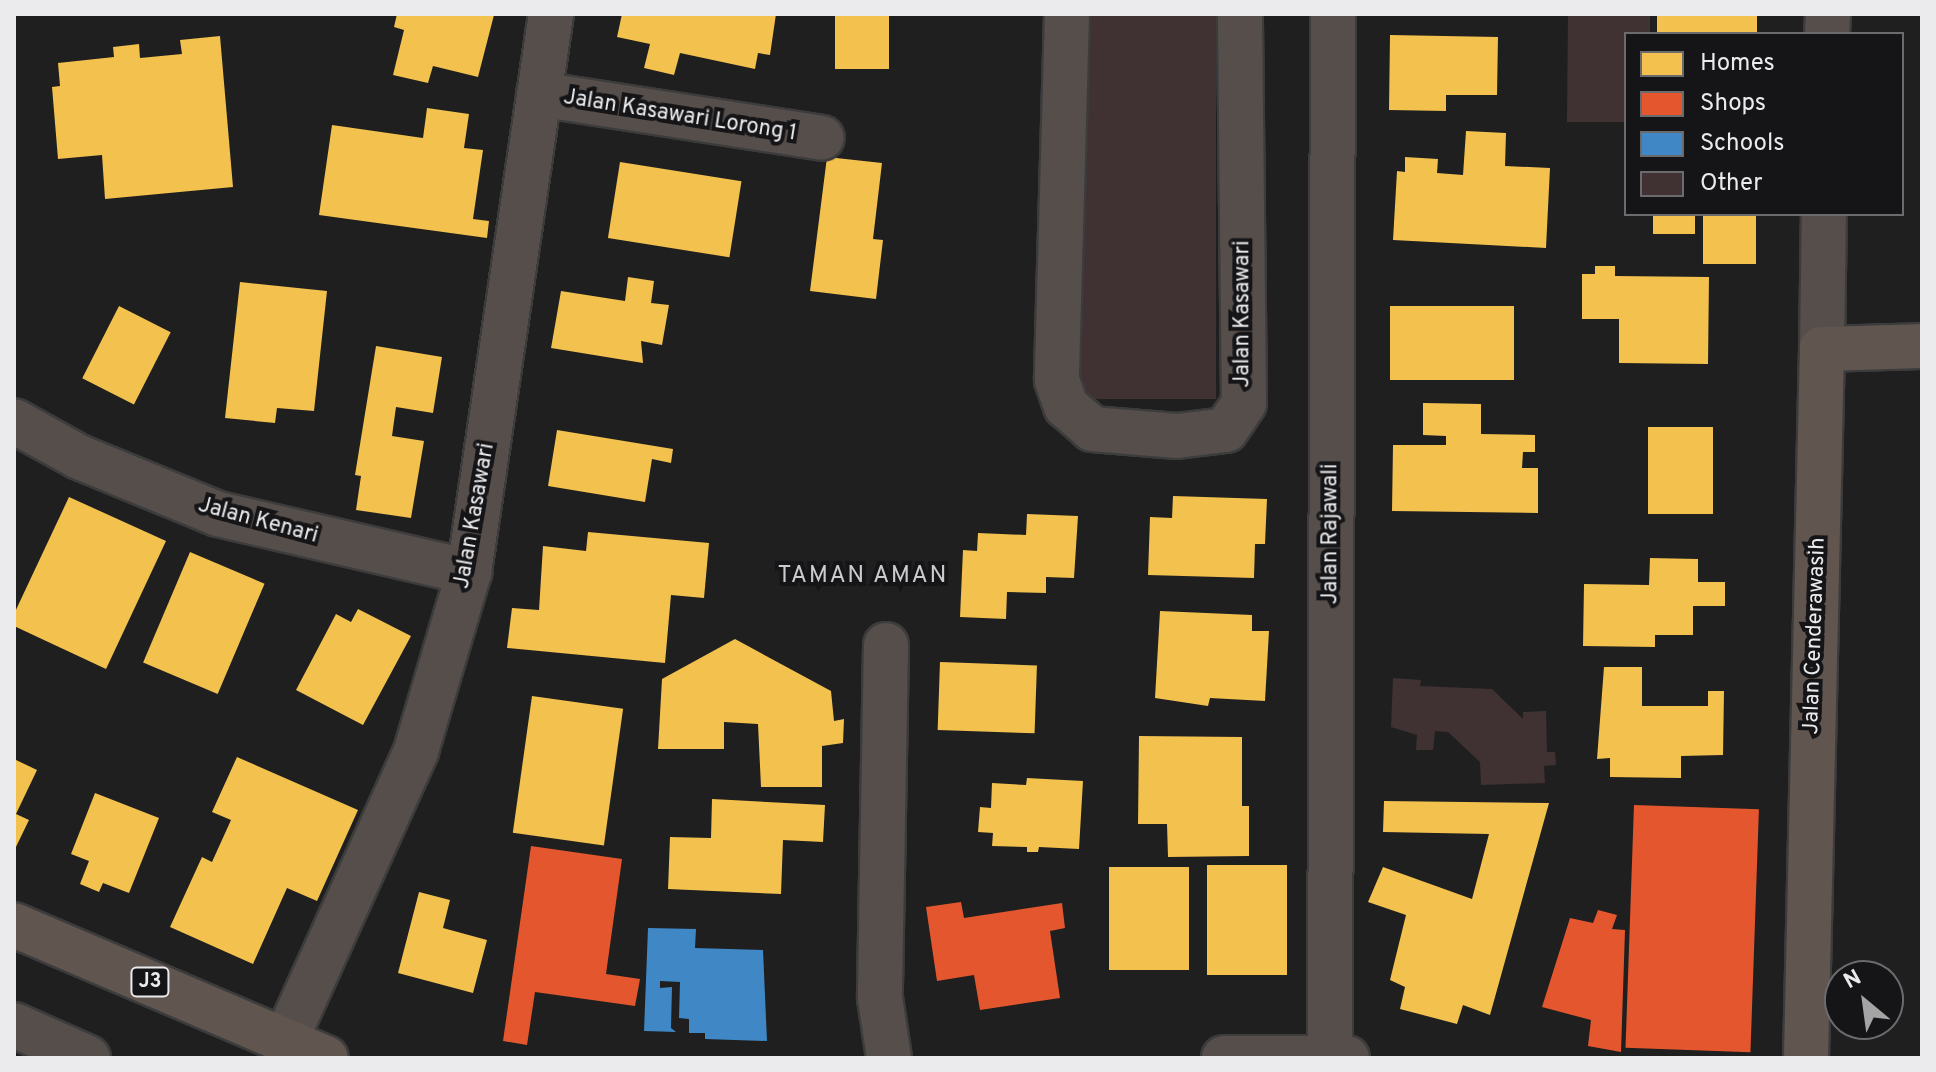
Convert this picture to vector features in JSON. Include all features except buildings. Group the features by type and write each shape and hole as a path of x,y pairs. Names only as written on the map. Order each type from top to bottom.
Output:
{"main road":[{"path":"1822,349 1922,346"},
{"name":"Jalan Cenderawasih","path":"1806,1044 1822,349"},
{"name":"J3","path":"14,925 273,1048"},
{"name":"J3","path":"14,952 273,1048 326,1058"},
{"path":"1773,1058 1806,1044"}],"street":[{"name":"Jalan Kasawari","path":"273,1048 416,751 469,572 551,14"},
{"name":"Jalan Kasawari","path":"1067,14 1057,380 1066,406 1092,429 1177,436 1226,430 1244,403 1240,14"},
{"name":"Jalan Rajawali","path":"1333,14 1335,1057"},
{"name":"Jalan Kasawari Lorong 1","path":"539,94 822,138"},
{"name":"Jalan Cenderawasih","path":"1822,349 1824,216"},
{"name":"Jalan Kenari","path":"14,421 79,457 218,514 469,572"},
{"path":"886,645 880,998 889,1058"},
{"path":"14,1025 88,1058"},
{"path":"1224,1058 1335,1057"}],"district":[{"name":"TAMAN AMAN","path":"863,577"}]}
